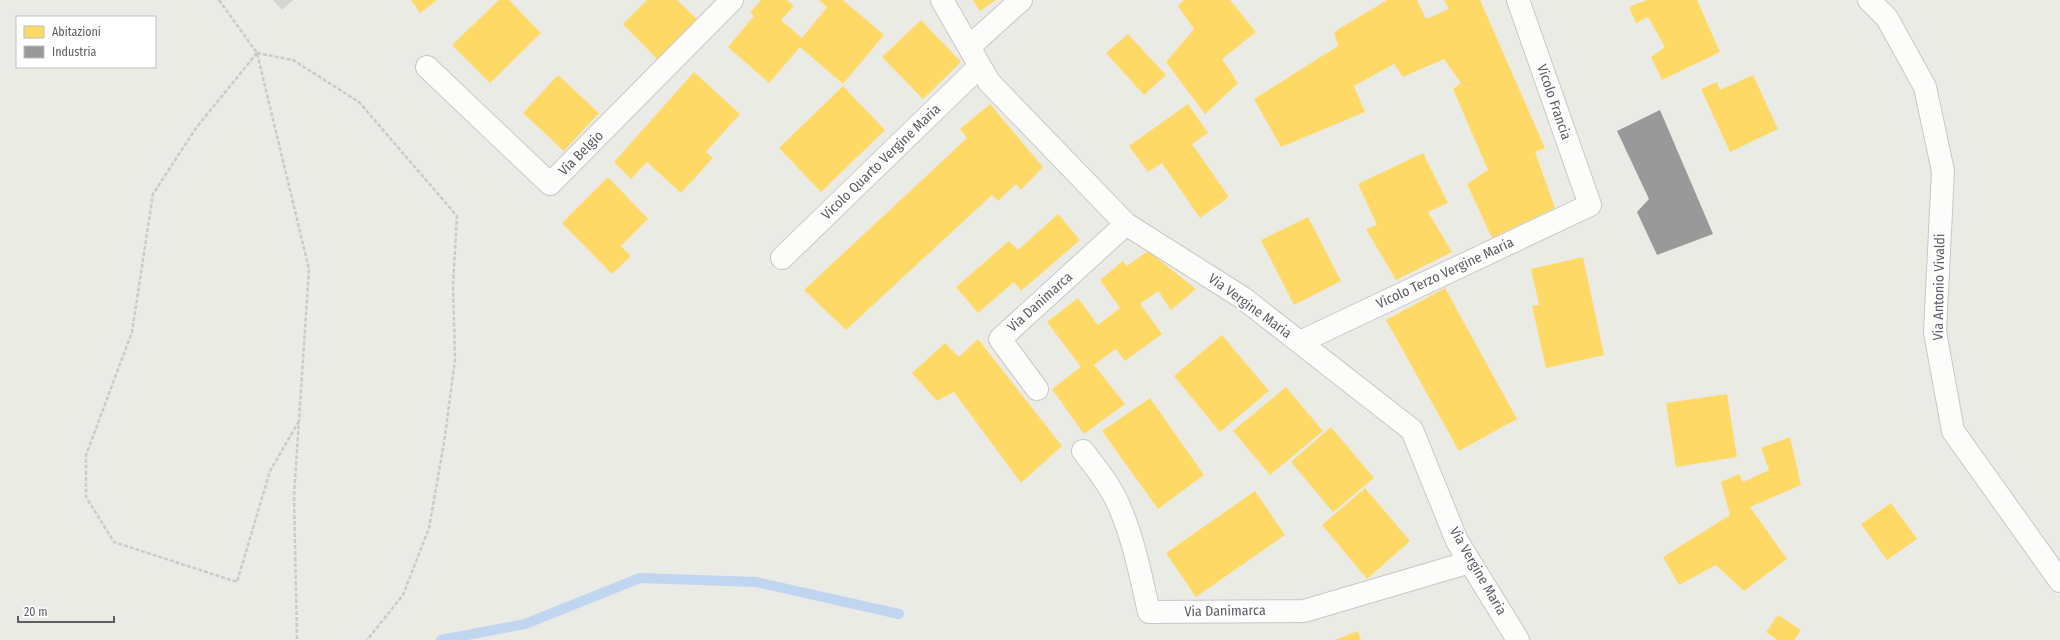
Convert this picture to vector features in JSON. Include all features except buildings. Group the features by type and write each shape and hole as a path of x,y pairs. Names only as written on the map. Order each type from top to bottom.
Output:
{"street":[{"name":"Via Belgio","path":"427,66 550,184 732,0"},
{"name":"Via Vergine Maria","path":"942,0 989,82 1126,224 1243,298 1412,430 1457,541 1518,640"},
{"path":"969,47 1021,0"},
{"name":"Vicolo Francia","path":"1518,0 1590,204"},
{"name":"Via Antonio Vivaldi","path":"1869,0 1887,18 1925,87 1943,171 1935,332 1953,431 2060,580"},
{"name":"Vicolo Quarto Vergine Maria","path":"782,258 980,66"},
{"name":"Vicolo Terzo Vergine Maria","path":"1300,342 1590,204"},
{"name":"Via Danimarca","path":"1037,389 1000,338 1126,224"},
{"name":"Via Danimarca","path":"1083,451 1101,475 1120,507 1135,552 1149,612 1304,610 1470,562"}],"path":[{"path":"219,0 257,53 309,269 294,496 297,640"},
{"path":"257,53 196,128 153,194 132,332 86,455 86,497 114,542 238,582 270,470 299,421"},
{"path":"257,53 293,60 359,102 457,216 453,285 455,360 444,443 429,528 403,595 367,640"}],"waterway":[{"path":"441,640 525,624 640,578 756,582 899,614"}]}
